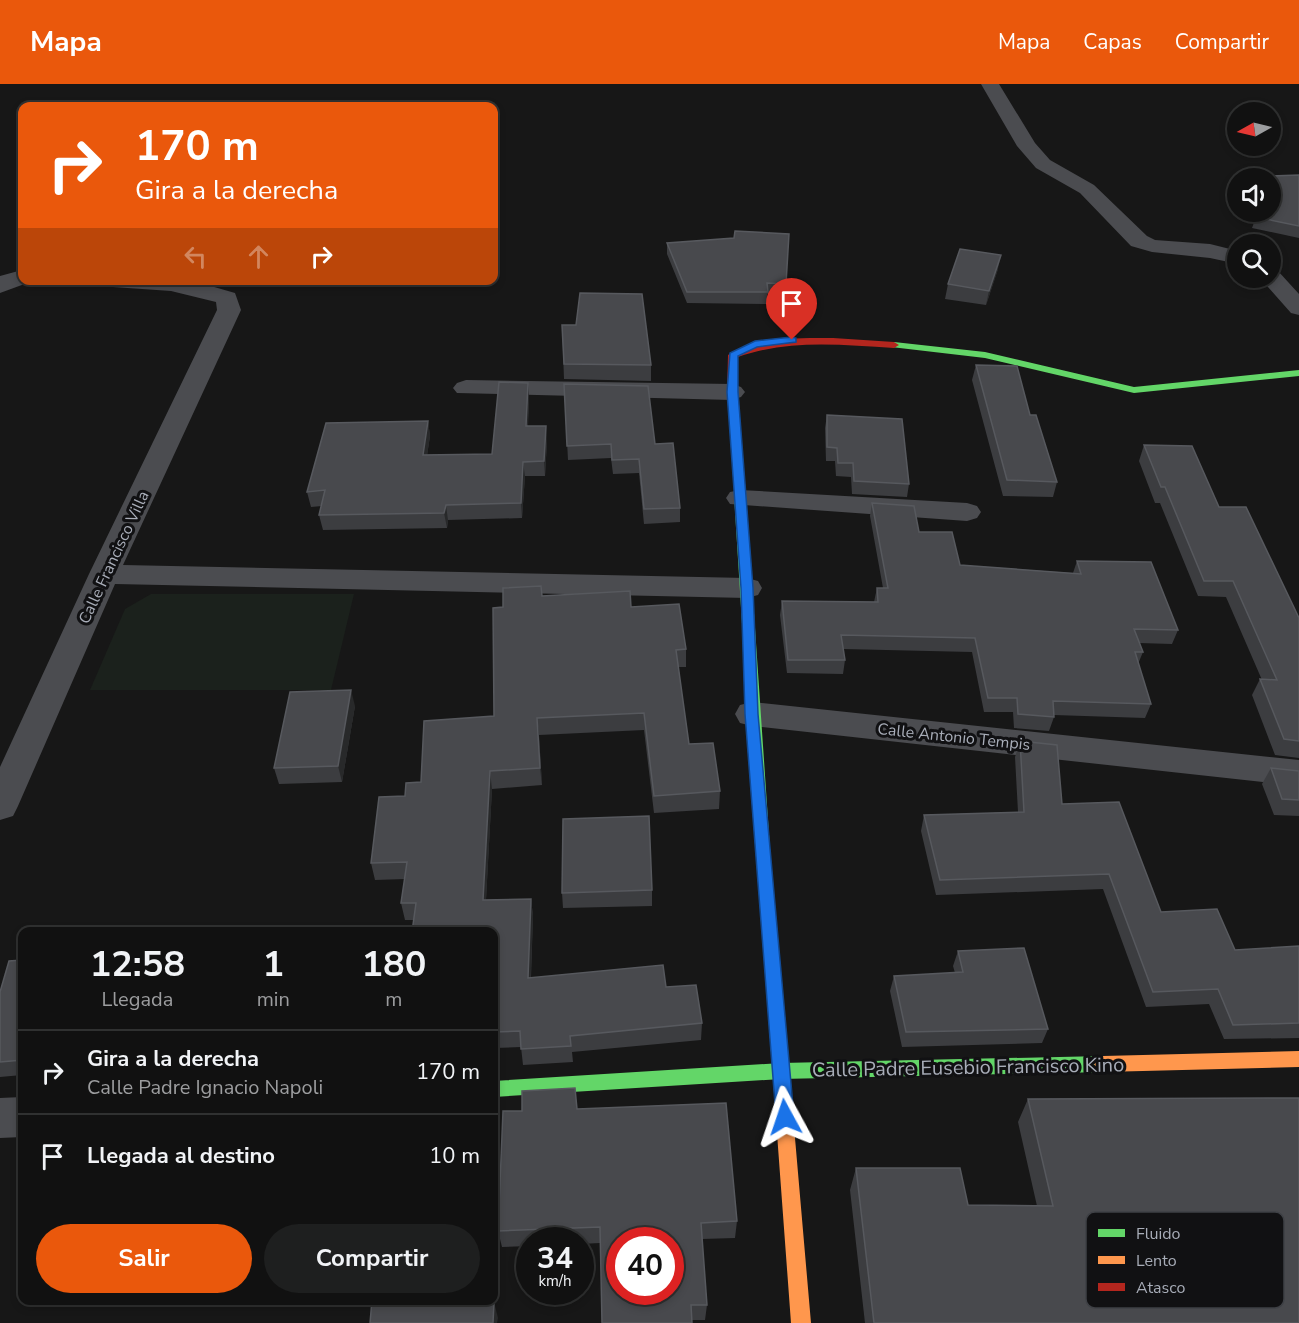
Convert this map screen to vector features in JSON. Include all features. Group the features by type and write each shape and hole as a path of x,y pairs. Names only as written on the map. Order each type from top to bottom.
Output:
{"street":[{"path":"990,84 1027,146 1043,164 1087,189 1139,241 1152,246 1210,251 1227,255"},
{"path":"0,286 11,279 18,278"},
{"name":"Calle Francisco Villa","path":"0,806 104,574 230,310 226,298 203,289 174,285"},
{"path":"1281,288 1299,308"},
{"path":"801,1323 752,714 747,588 732,392 733,355 755,344 792,340 940,347 1007,359 1112,387 1134,390 1299,373"},
{"path":"466,388 732,392"},
{"path":"740,498 967,512"},
{"path":"104,574 747,588"},
{"name":"Calle Antonio Tempis","path":"752,714 1299,773"},
{"name":"Calle Padre Eusebio Francisco Kino","path":"498,1089 781,1071 1299,1059"},
{"path":"0,1118 18,1117"}],"shaded area":[{"path":"151,594 354,594 331,690 90,690 125,609"}],"building":[{"path":"1299,175 1299,226 1280,222 1281,176"},
{"path":"735,231 789,234 786,284 767,283 768,292 687,292 667,243 734,238"},
{"path":"960,249 1001,255 989,291 948,284"},
{"path":"580,293 642,294 651,365 564,364 562,325 576,325"},
{"path":"976,365 1017,366 1030,415 1036,415 1057,482 1007,480"},
{"path":"499,382 528,383 526,426 546,426 544,461 523,462 521,503 446,505 444,513 319,515 325,490 307,492 326,423 428,421 423,455 492,454"},
{"path":"564,384 648,386 655,444 673,443 680,508 644,509 639,459 612,460 611,444 567,446"},
{"path":"827,415 902,419 909,484 854,481 853,463 838,463 837,448 827,447"},
{"path":"1144,445 1192,446 1219,507 1246,507 1299,618 1299,741 1284,739 1260,679 1277,680 1233,581 1204,581 1165,487 1161,487"},
{"path":"872,503 914,506 919,532 952,532 960,565 1081,574 1077,561 1151,562 1178,630 1134,629 1143,652 1135,652 1151,704 1053,701 1054,717 1018,714 1017,698 988,698 975,638 841,635 845,660 788,660 782,601 878,602 877,588 888,588"},
{"path":"541,586 542,596 630,591 631,607 679,604 686,649 676,650 689,744 713,743 720,791 654,796 644,713 537,718 540,768 490,771 483,900 531,899 528,978 663,965 666,987 696,985 702,1023 570,1036 571,1046 521,1049 520,1031 498,1032 498,927 413,927 416,903 401,903 407,862 371,863 379,797 405,796 406,783 421,782 424,721 494,716 493,608 503,607 503,588"},
{"path":"351,690 338,766 274,768 290,692"},
{"path":"1020,741 1057,745 1062,804 1119,802 1161,912 1217,909 1235,950 1299,946 1299,1023 1233,1025 1218,989 1153,992 1109,874 940,880 924,815 1024,812"},
{"path":"1271,768 1299,771 1299,800 1282,799"},
{"path":"649,816 652,890 562,893 563,819"},
{"path":"1024,948 1048,1029 906,1032 894,976 963,972 958,951"},
{"path":"18,960 18,1060 0,1062 0,992 9,961"},
{"path":"575,1088 577,1109 726,1103 737,1221 701,1223 707,1305 691,1305 692,1323 602,1323 600,1227 516,1227 516,1230 498,1231 503,1111 522,1111 522,1091"},
{"path":"1299,1098 1299,1323 874,1323 856,1168 960,1168 968,1205 1053,1206 1028,1099"},
{"path":"372,1305 494,1305 493,1323 370,1323"}],"traffic: fast":[{"path":"894,345 985,355 1134,390 1299,373"},
{"path":"740,495 763,849"},
{"path":"498,1089 781,1071 1103,1064"}],"traffic: slow":[{"path":"763,849 801,1323"},
{"path":"1103,1064 1299,1059"}],"traffic: jam":[{"path":"740,495 732,392 733,355 752,348 792,342 833,341 894,345"}],"route":[{"path":"785,1117 752,714 747,588 732,392 733,355 755,344 792,340"}]}
